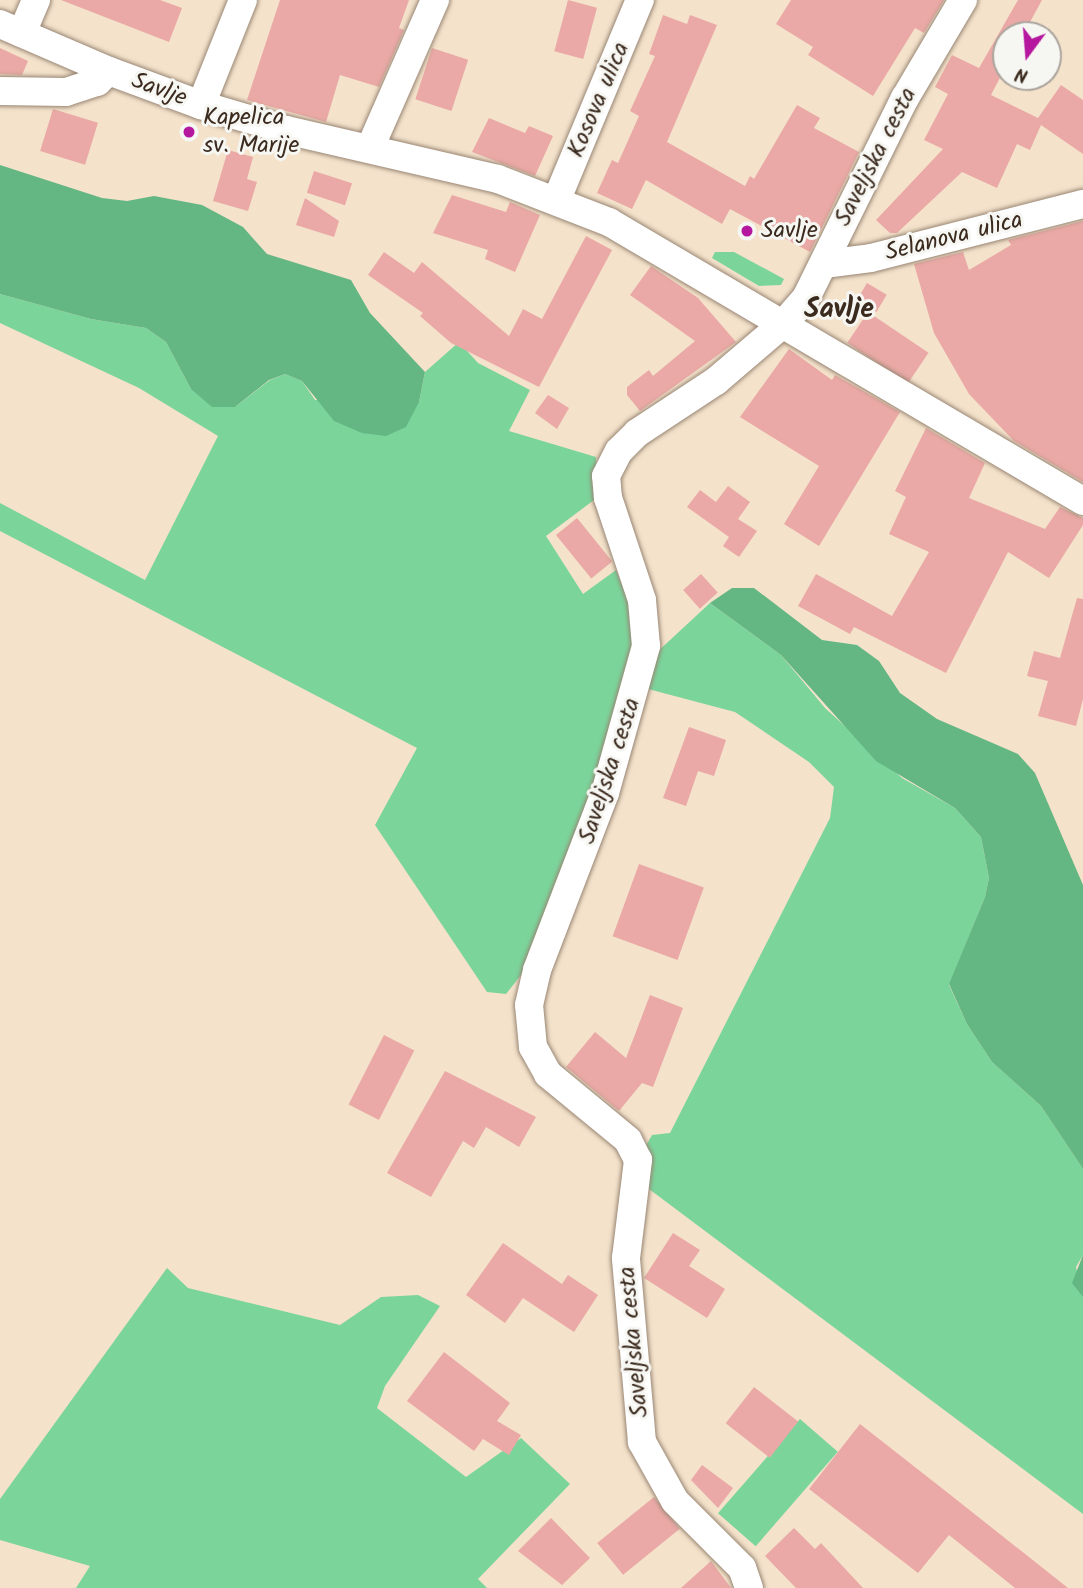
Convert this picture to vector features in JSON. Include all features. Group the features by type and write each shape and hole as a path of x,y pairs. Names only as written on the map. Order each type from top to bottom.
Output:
{"street":[{"path":"11,29 36,0"},
{"path":"201,105 243,0"},
{"path":"370,148 435,0"},
{"name":"Kosova ulica","path":"557,199 640,0"},
{"name":"Saveljska cesta","path":"749,1588 742,1568 675,1501 642,1442 626,1258 638,1160 628,1140 548,1074 534,1047 529,1005 537,970 605,793 646,646 642,600 608,498 606,476 618,451 636,433 716,381 785,322 806,298 905,98 962,0"},
{"name":"Savlje","path":"11,29 109,72 201,105 498,179 557,199 638,236 1083,501"},
{"name":"Savlje","path":"0,91 66,92 97,82 109,72"},
{"name":"Selanova ulica","path":"824,264 871,258 1083,204"}],"green space":[{"path":"0,165 102,198 127,201 154,196 202,205 243,227 267,254 351,280 370,313 425,372 419,402 406,427 386,436 362,433 334,421 302,381 285,374 269,380 235,407 212,407 191,389 166,342 146,328 91,319 0,294"},
{"path":"715,252 734,252 784,279 781,285 759,286 712,258"},
{"path":"0,294 91,319 146,328 166,342 191,389 235,407 270,380 285,374 302,381 315,400 419,402 425,372 459,342 478,363 530,390 509,431 596,457 598,497 546,536 583,594 616,570 636,622 632,687 529,965 506,994 487,992 375,825 417,748 0,531 0,503 145,580 218,436 139,388 0,323"},
{"path":"732,588 754,588 822,640 857,645 879,661 900,693 937,719 1018,754 1035,773 1083,885 1083,1169 1041,1106 992,1062 967,1024 949,984 985,897 989,878 981,837 955,808 876,761 781,655 710,603"},
{"path":"710,603 781,655 825,708 902,778 955,808 981,837 989,878 985,897 949,985 967,1024 992,1062 1041,1106 1083,1169 1083,1255 1076,1267 1083,1297 1083,1514 649,1189 644,1149 652,1135 670,1133 830,818 834,787 809,762 735,712 648,689 655,654"},
{"path":"1083,1255 1083,1297 1072,1283"},
{"path":"167,1268 188,1288 340,1325 381,1297 418,1295 440,1306 385,1386 377,1408 466,1477 521,1438 570,1484 478,1579 487,1588 76,1588 90,1566 0,1540 0,1499"},
{"path":"800,1419 838,1452 756,1546 718,1513"}],"building":[{"path":"61,0 160,0 182,8 169,42"},
{"path":"280,0 409,0 399,28 404,30 379,87 340,75 326,122 247,100"},
{"path":"568,0 597,8 583,59 554,51"},
{"path":"791,0 944,0 924,33 915,28 873,96 808,55 813,47 776,24"},
{"path":"1018,0 1042,0 1031,21 1006,21"},
{"path":"663,15 687,24 690,15 717,25 667,142 745,186 750,176 754,179 797,105 820,118 814,128 859,152 810,252 730,209 722,224 646,180 632,209 597,193 612,160 618,163 639,116 630,111 655,56 649,54"},
{"path":"992,45 991,95 1038,118 1057,91 1062,91 1062,86 1083,100 1083,154 1041,125 1030,150 1017,144 997,188 962,172 897,233 890,233 876,220 943,149 924,140 948,94 935,87 952,55 979,68"},
{"path":"0,48 28,61 22,75 0,74"},
{"path":"432,48 468,60 451,111 415,99"},
{"path":"53,109 98,123 85,165 40,151"},
{"path":"489,118 525,133 529,126 553,136 535,176 472,152"},
{"path":"228,150 253,157 247,179 257,182 248,211 213,201"},
{"path":"314,171 352,183 345,205 307,193"},
{"path":"452,195 506,212 510,202 540,215 515,272 485,259 488,250 433,233"},
{"path":"305,198 339,221 334,237 296,225"},
{"path":"1083,221 1083,482 1014,441 969,394 934,333 914,264 963,252 969,270 1011,245 1008,240"},
{"path":"586,236 612,250 539,387 451,343 420,316 423,313 368,275 384,252 414,273 422,262 509,336 523,309 542,319"},
{"path":"651,266 698,298 736,342 640,411 627,395 627,387 649,370 653,376 695,341 630,295"},
{"path":"867,283 887,295 876,312 857,300"},
{"path":"868,312 929,353 908,383 847,343"},
{"path":"789,349 832,380 835,375 900,412 819,546 784,524 819,466 740,417"},
{"path":"548,395 569,408 557,429 535,413"},
{"path":"926,428 985,463 969,498 1045,529 1060,507 1083,518 1083,525 1049,578 1008,552 946,673 854,627 850,634 798,606 816,574 892,616 929,552 889,534 906,497 895,491"},
{"path":"728,486 750,502 738,519 757,531 739,557 723,546 729,537 687,507 700,490 716,502"},
{"path":"577,518 612,562 591,579 556,535"},
{"path":"701,574 718,593 700,609 683,590"},
{"path":"1077,598 1083,599 1083,699 1076,726 1038,716 1048,681 1027,676 1034,651 1060,658"},
{"path":"689,727 726,740 714,776 698,771 686,806 663,798"},
{"path":"639,864 704,888 678,960 613,936"},
{"path":"650,995 683,1008 653,1087 642,1083 619,1111 566,1067 595,1032 626,1058"},
{"path":"384,1035 414,1050 379,1120 349,1104"},
{"path":"445,1071 536,1117 519,1147 486,1127 474,1148 463,1141 431,1197 387,1173"},
{"path":"673,1233 700,1250 689,1266 725,1289 707,1318 644,1278"},
{"path":"503,1243 562,1284 568,1275 598,1295 574,1332 523,1298 505,1323 466,1295"},
{"path":"444,1352 510,1403 497,1421 521,1435 509,1455 483,1439 474,1451 407,1401"},
{"path":"754,1387 798,1421 770,1458 726,1423"},
{"path":"860,1424 1068,1588 1015,1588 949,1535 918,1573 809,1489"},
{"path":"702,1465 733,1488 718,1508 691,1480"},
{"path":"654,1497 680,1529 623,1575 597,1543"},
{"path":"551,1518 590,1558 562,1585 518,1551"},
{"path":"794,1528 815,1549 821,1543 863,1588 796,1588 765,1556"},
{"path":"711,1561 731,1588 681,1588"}],"place":[{"name":"Kapelica sv. Marije","path":"189,132"},
{"name":"Savlje","path":"747,231"}],"district":[{"name":"Savlje","path":"839,310"}]}
